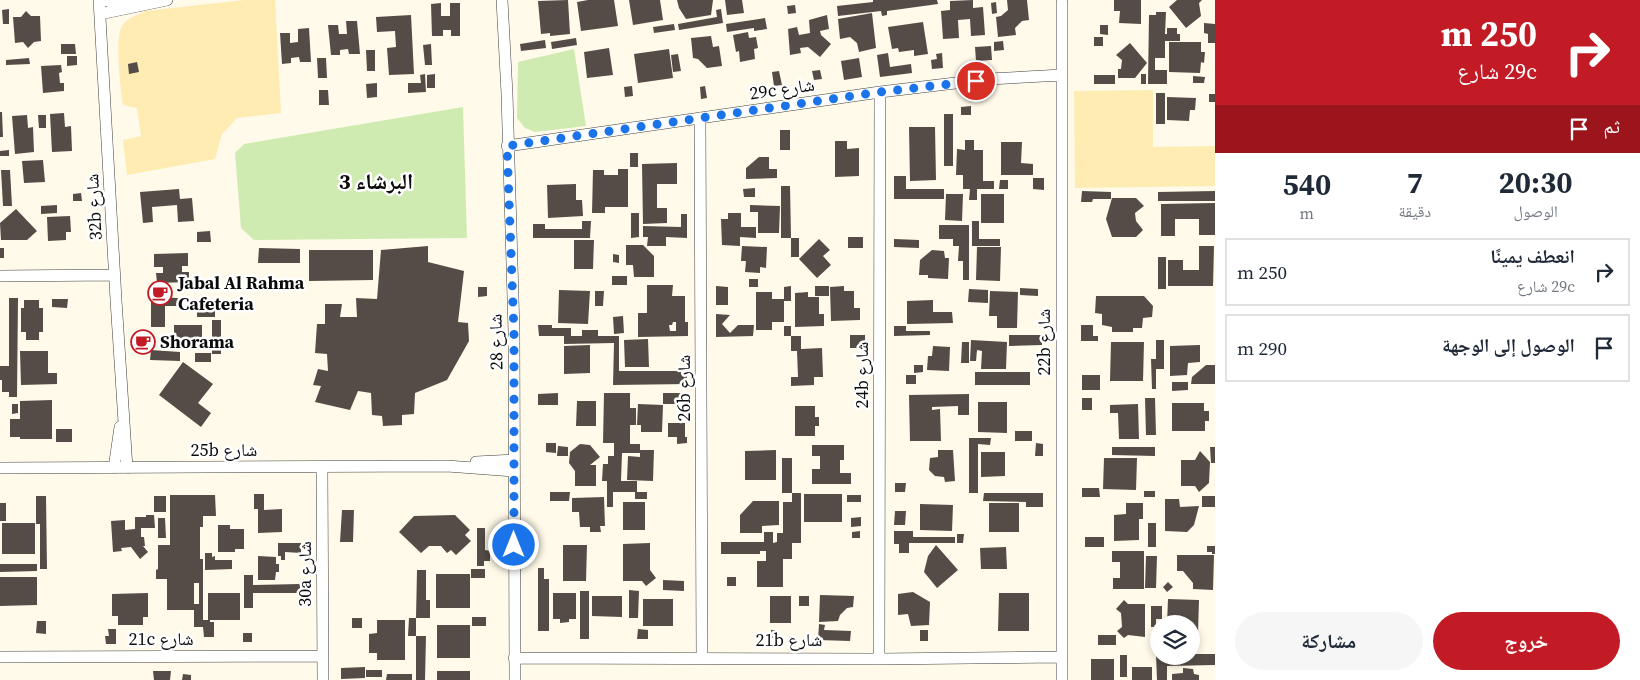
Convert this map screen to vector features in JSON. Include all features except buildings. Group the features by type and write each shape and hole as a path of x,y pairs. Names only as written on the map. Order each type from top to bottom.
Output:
{"street":[{"path":"99,1 162,1"},
{"name":"32b شارع","path":"99,1 127,468"},
{"path":"100,14 162,1"},
{"name":"شارع 28","path":"501,2 507,94 507,146 514,332 514,680"},
{"name":"22b شارع","path":"1062,3 1062,680"},
{"name":"29c شارع","path":"507,146 880,92 989,80 1062,75"},
{"name":"24b شارع","path":"880,92 880,659"},
{"name":"26b شارع","path":"700,118 702,657"},
{"path":"0,276 115,275"},
{"name":"32b شارع","path":"114,468 123,413"},
{"name":"25b شارع","path":"0,468 514,465"},
{"name":"30a شارع","path":"322,467 323,680"},
{"name":"21c شارع","path":"0,657 323,656"},
{"name":"21b شارع","path":"514,658 702,657 880,659 1062,657"}],"green space":[{"path":"574,49 586,126 535,132 525,128 517,118 518,62"},
{"path":"463,107 467,238 254,240 241,228 235,153 244,144"}],"sand":[{"path":"245,0 275,0 281,113 237,118 222,134 215,159 127,175 123,140 141,136 137,108 123,105 118,42 124,23 146,11"},
{"path":"1153,90 1153,147 1215,146 1215,186 1075,188 1074,91"}],"place":[{"name":"Jabal Al Rahma Cafeteria","path":"160,293"},
{"name":"Shorama","path":"143,342"}],"district":[{"name":"البرشاء 3","path":"376,181"}],"route":[{"path":"514,545 514,332 507,146 880,92 976,81"}]}
